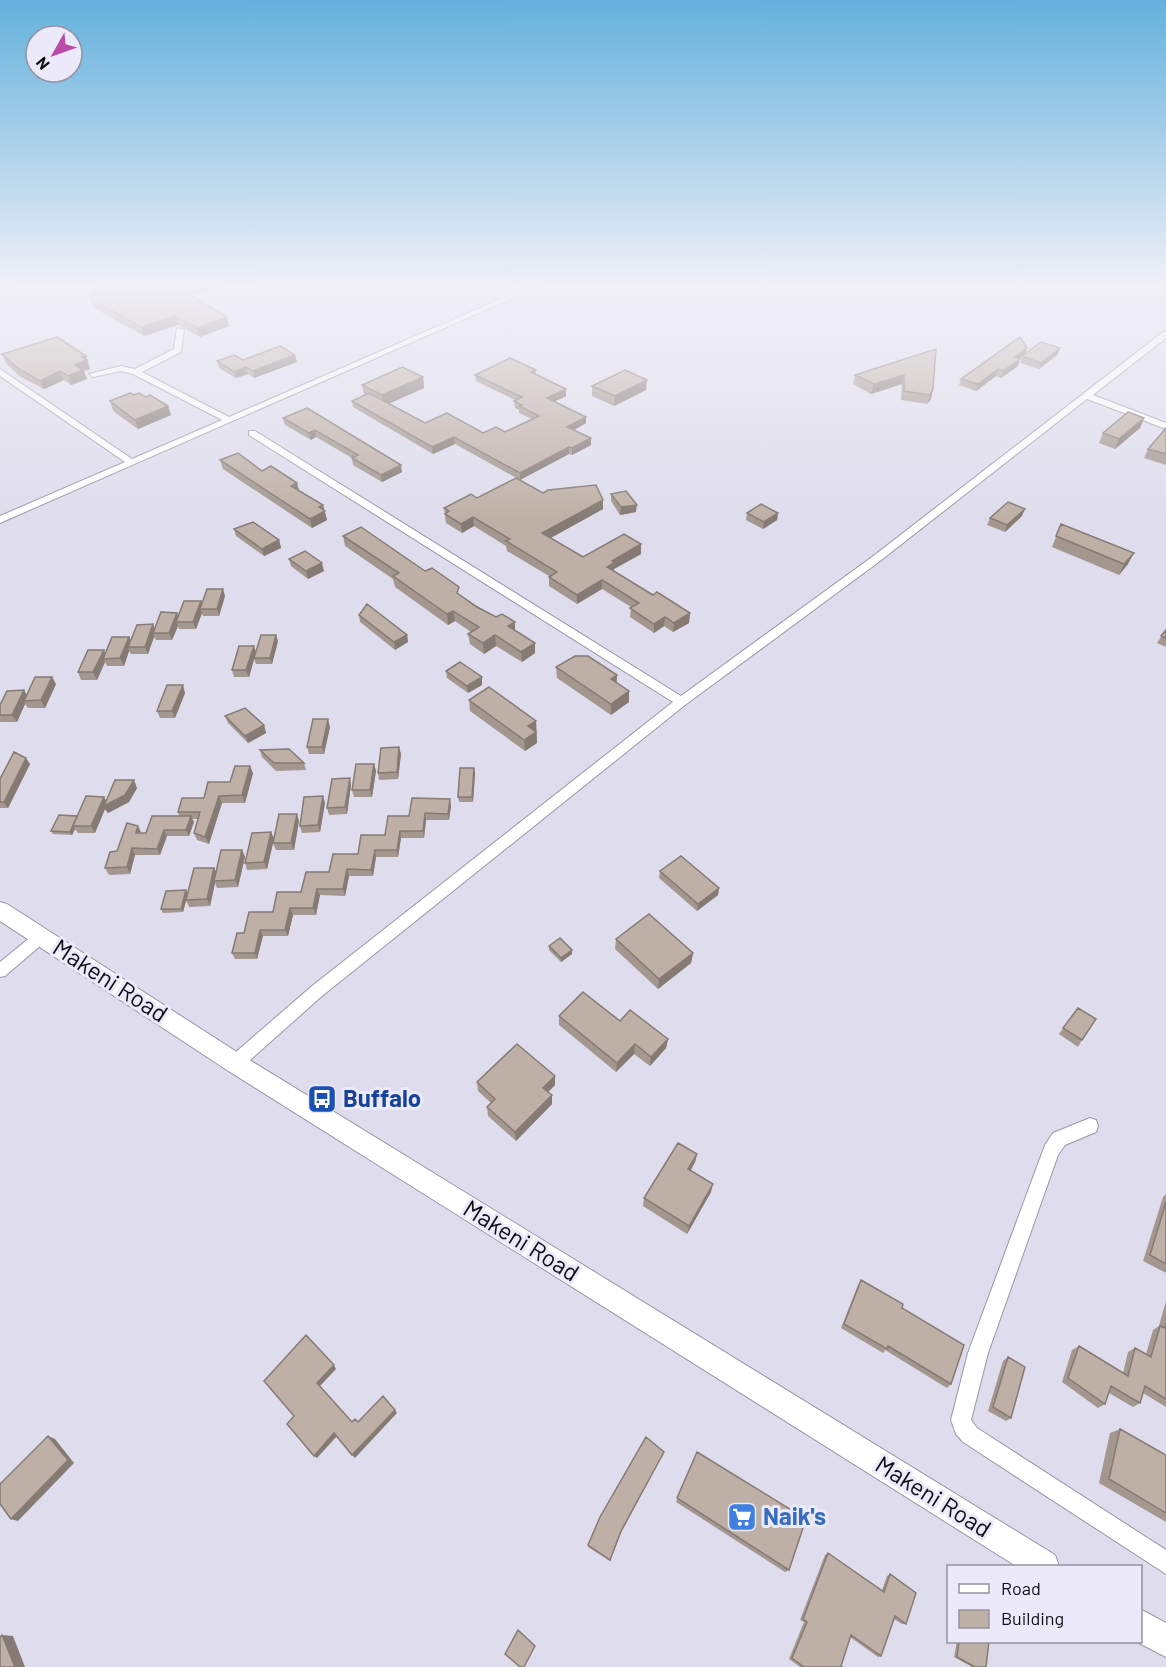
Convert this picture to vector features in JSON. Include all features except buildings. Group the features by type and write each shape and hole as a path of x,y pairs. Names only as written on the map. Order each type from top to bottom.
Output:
{"main road":[{"name":"Makeni Road","path":"0,910 235,1063 1042,1565"},
{"path":"1142,1626 1166,1641"}],"street":[{"path":"136,372 150,365"},
{"path":"0,520 356,365"},
{"path":"235,1063 317,991 681,702 876,559 1127,365"},
{"path":"93,374 121,368 136,372 229,420"},
{"path":"2,375 132,463"},
{"path":"1087,396 1166,426"},
{"path":"252,433 681,702"},
{"path":"0,971 42,936"},
{"path":"1090,1126 1059,1139 1054,1144 978,1353 961,1420 970,1436 1166,1563"}],"place":[{"name":"Buffalo","path":"322,1099"},
{"name":"Naik's","path":"742,1517"}]}
